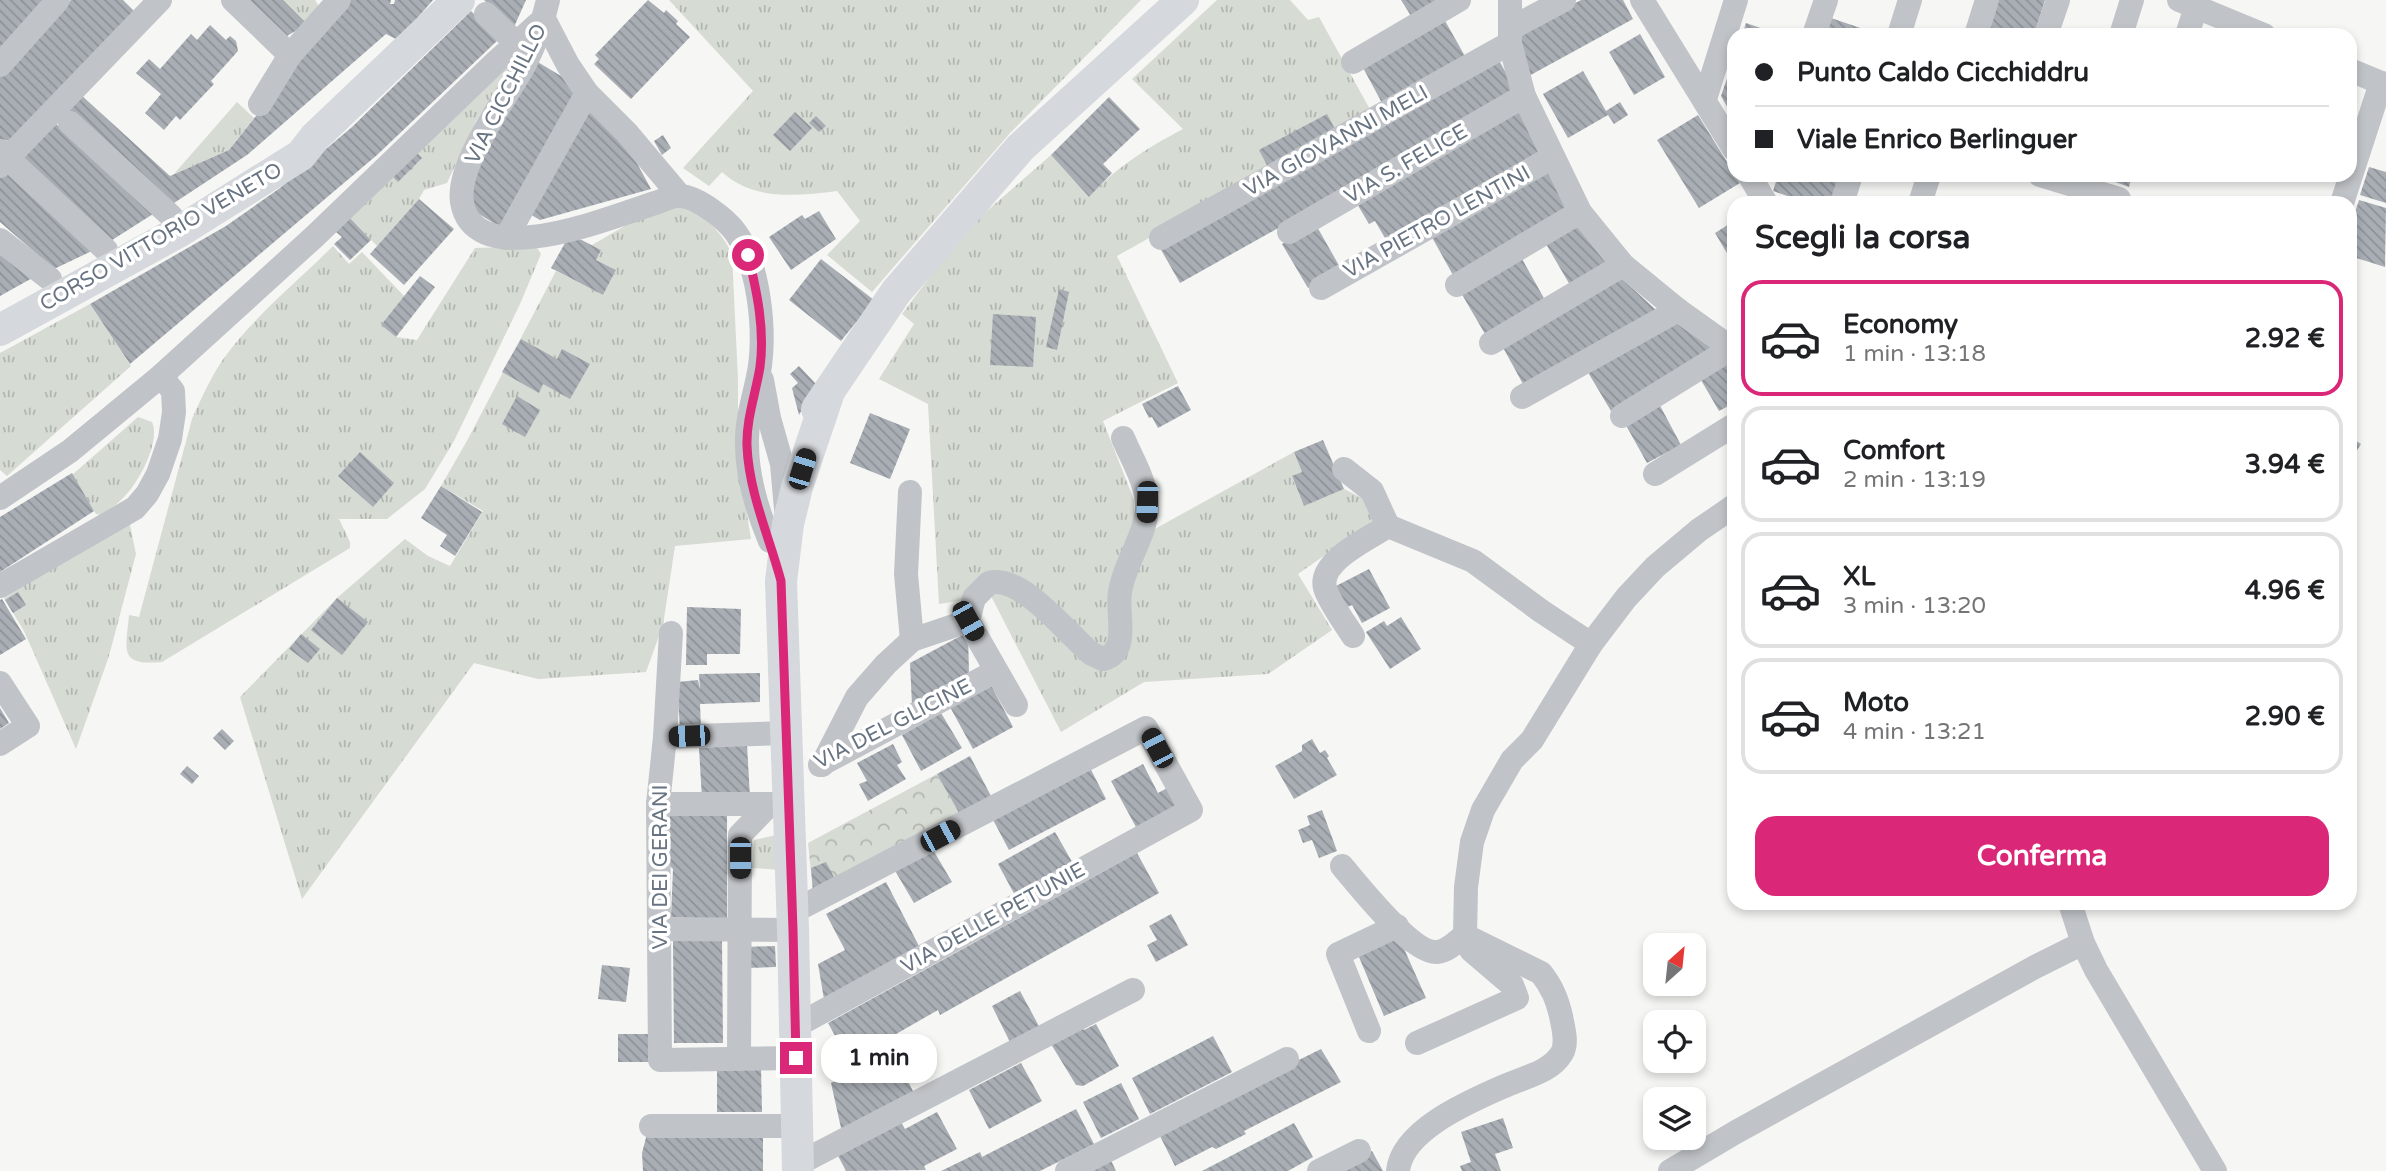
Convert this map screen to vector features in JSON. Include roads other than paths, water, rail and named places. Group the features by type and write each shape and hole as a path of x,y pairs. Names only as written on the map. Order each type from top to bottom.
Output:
{"main road":[{"path":"798,1167 793,918 779,804 788,771 779,533 771,512 775,485 795,457 800,431 896,292 1020,148 1183,0"},
{"name":"CORSO VITTORIO VENETO","path":"0,330 180,231 301,155 316,137 472,7"},
{"name":"CORSO VITTORIO VENETO","path":"0,306 171,216 292,143 316,137"}],"street":[{"path":"0,65 58,0"},
{"path":"233,0 290,55"},
{"path":"7,485 70,451 161,376 314,237 516,43 546,10 564,0"},
{"path":"1353,62 1459,0"},
{"path":"1510,0 1510,36 1524,96 1580,212 1623,265 1678,310 1727,345"},
{"name":"VIA GIOVANNI MELI","path":"1161,238 1510,36 1564,0"},
{"path":"1643,0 1727,137"},
{"path":"1704,99 1736,0"},
{"path":"1816,28 1826,0"},
{"path":"1901,28 1910,0"},
{"path":"1978,28 1987,0"},
{"path":"2048,28 2058,0"},
{"path":"2122,28 2132,0"},
{"path":"260,104 290,55 330,3"},
{"path":"2187,28 2187,4 2247,28"},
{"path":"106,250 3,158 146,5"},
{"path":"472,7 516,43"},
{"path":"546,10 568,65 587,93 627,133 680,196 721,216 744,245 758,298 761,340 760,365 747,432 747,447 754,497 779,533"},
{"name":"VIA CICCHILLO","path":"546,10 524,65 484,131 462,187 462,205 472,225 486,234 506,238 548,235 680,196"},
{"path":"2357,73 2383,84 2357,159"},
{"path":"506,238 587,93"},
{"name":"VIA S. FELICE","path":"1289,232 1524,96"},
{"path":"70,123 171,216"},
{"name":"VIA PIETRO LENTINI","path":"1321,288 1553,157"},
{"path":"2080,182 2112,196"},
{"path":"1457,285 1580,212"},
{"path":"0,240 50,279"},
{"path":"1490,344 1623,265"},
{"path":"1522,397 1678,310"},
{"path":"1622,416 1727,353"},
{"path":"747,447 754,456 765,461 795,457 769,418 760,365"},
{"path":"0,586 135,508 147,494 163,461 174,412 173,391 161,376"},
{"path":"1655,474 1727,429"},
{"path":"822,765 864,688 912,640 968,621 970,607 989,583 1005,582 1023,590 1092,654 1103,659 1117,652 1119,596 1147,510 1142,483 1123,438"},
{"path":"1344,469 1372,491 1388,526 1473,561 1591,644"},
{"path":"910,492 906,574 912,640"},
{"path":"1417,1043 1517,998 1512,985 1471,950 1465,935 1466,887 1472,842 1483,810 1512,760 1532,740 1591,644 1626,598 1655,567 1727,511"},
{"path":"1353,636 1325,588 1325,578 1330,566 1337,559 1388,526"},
{"name":"VIA DEL GLICINE","path":"968,621 1016,705"},
{"name":"VIA DEI GERANI","path":"671,633 665,737 657,804 660,1060 739,1059"},
{"name":"VIA DEL GLICINE","path":"788,771 822,765 996,671"},
{"path":"0,683 28,726 0,744"},
{"name":"VIA DELLE PETUNIE","path":"793,918 804,905 1146,728 1191,810 807,1020 795,1021"},
{"path":"665,737 787,733"},
{"path":"657,804 779,804"},
{"path":"779,804 740,835 739,1059 796,1058"},
{"path":"1342,866 1421,948 1434,953 1443,951 1465,935"},
{"path":"2072,910 2083,943 2096,970 2215,1171"},
{"path":"659,929 740,930 793,918"},
{"path":"1369,1031 1338,954 1397,926"},
{"path":"1398,1171 1405,1149 1432,1126 1465,1105 1539,1072 1554,1063 1564,1048 1557,999 1541,973 1465,935"},
{"path":"1670,1171 1736,1132 2083,943"},
{"path":"798,1167 1133,990"},
{"path":"1067,1171 1287,1059"},
{"path":"651,1126 797,1126"},
{"path":"1319,1171 1359,1151"}]}
